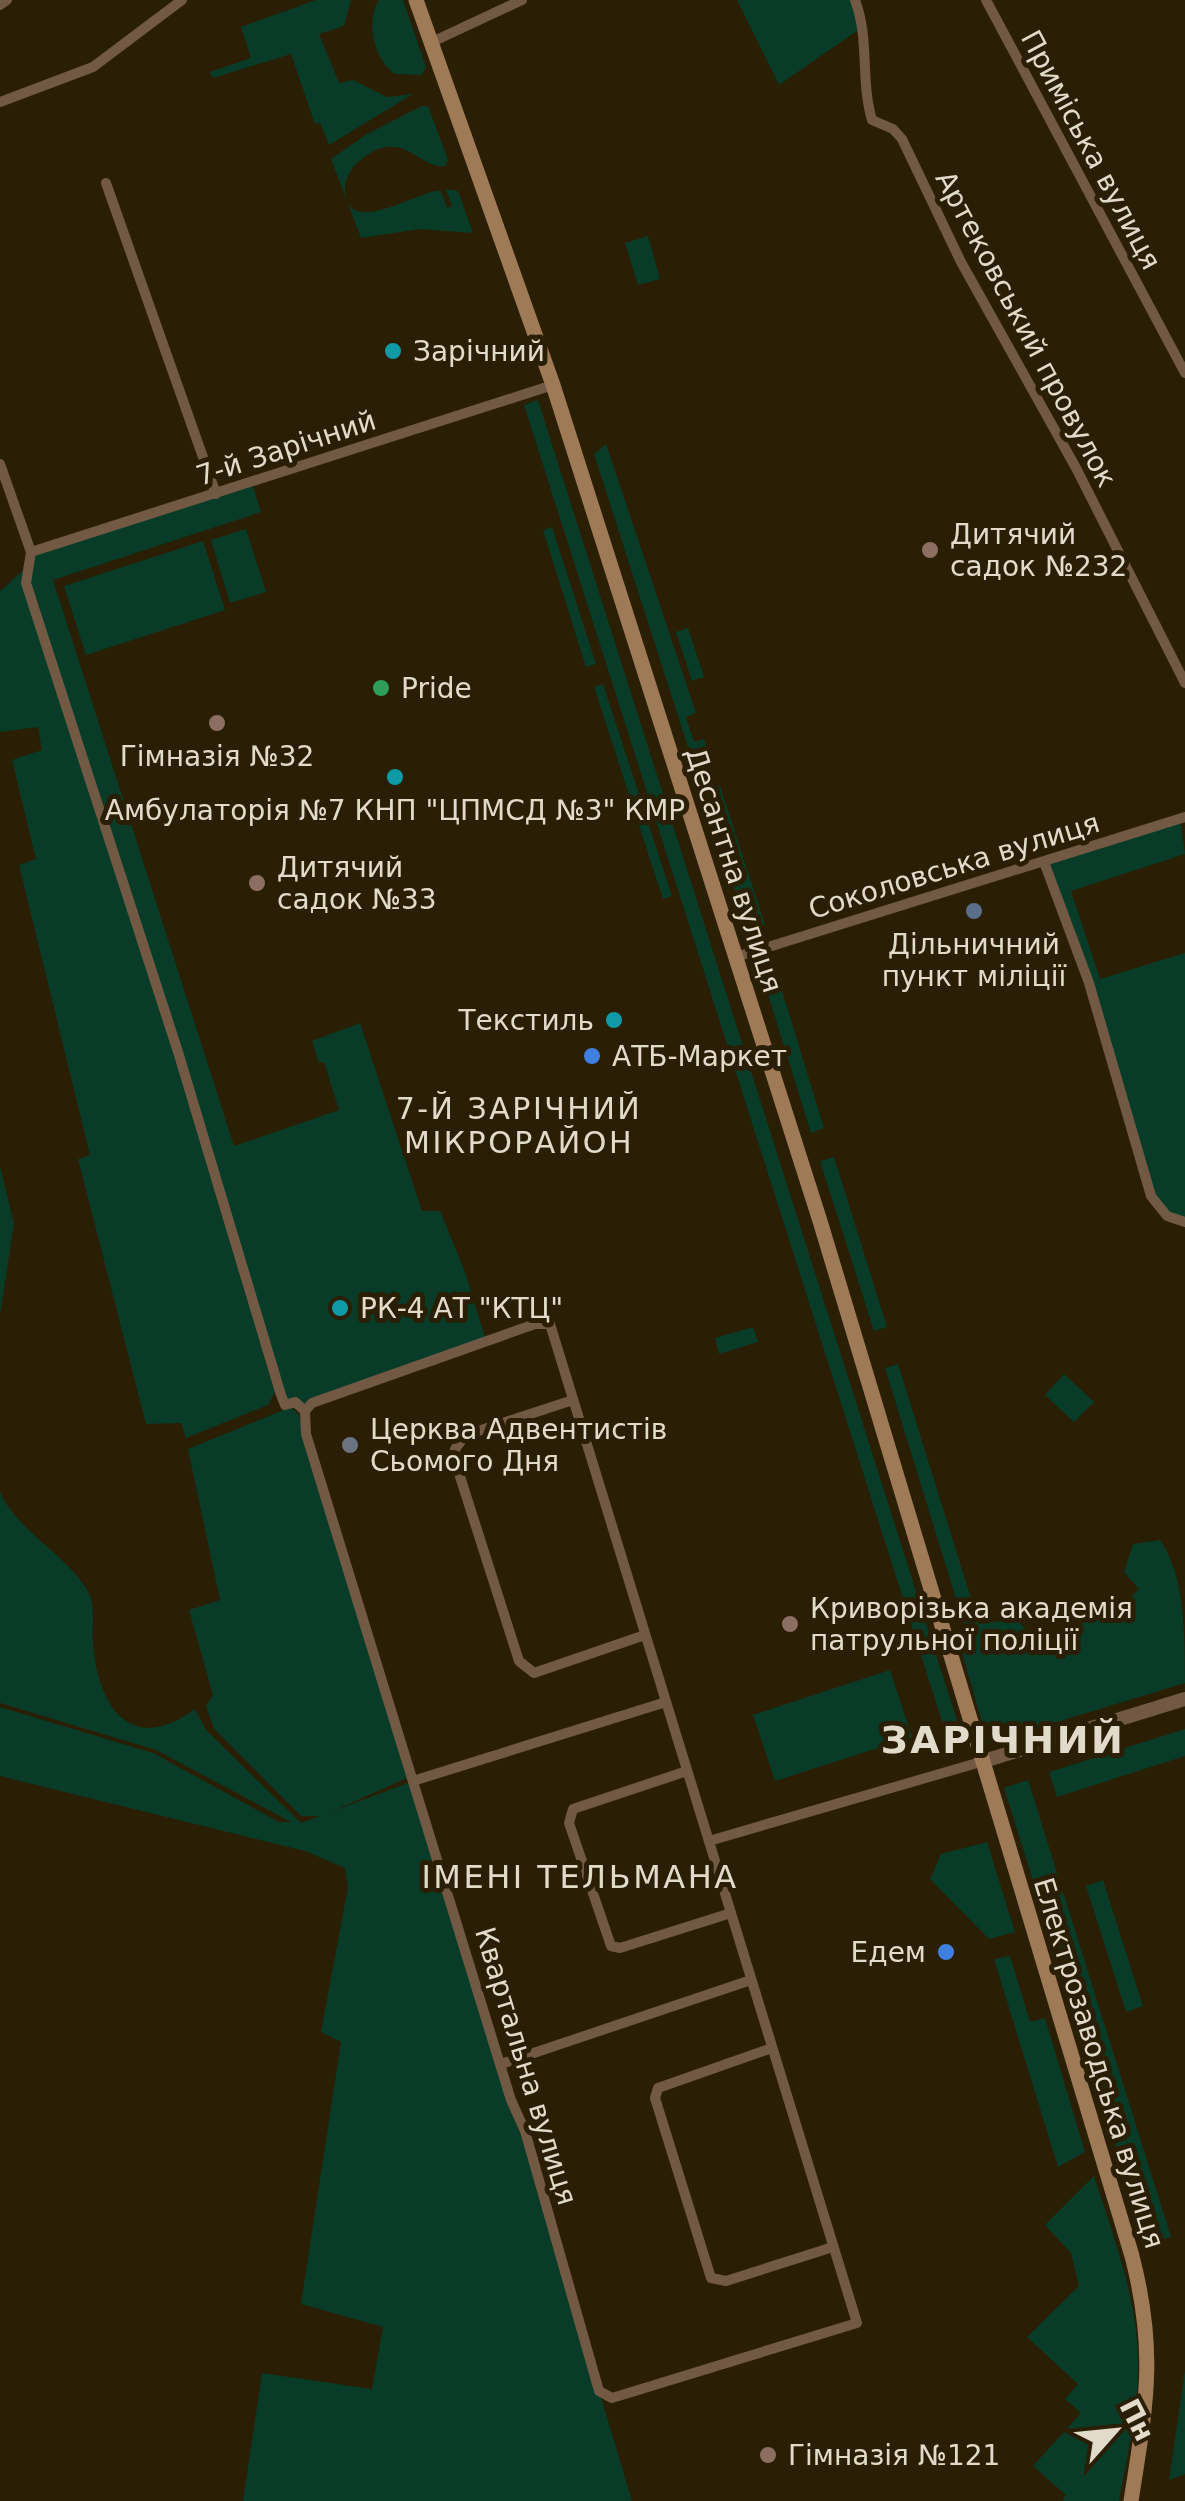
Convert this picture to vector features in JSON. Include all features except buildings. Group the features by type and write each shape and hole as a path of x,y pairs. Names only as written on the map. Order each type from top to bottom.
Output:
{"main road":[{"name":"Десантна вулиця","path":"416,0 553,385 736,957 984,1761"},
{"name":"Електрозаводська вулиця","path":"984,1761 1142,2295 1149,2341 1148,2385 1131,2501"}],"street":[{"path":"0,5 6,0"},
{"path":"0,102 93,68 182,0"},
{"path":"432,42 522,0"},
{"name":"Артековський провулок","path":"855,0 864,26 864,78 872,120 893,129 902,139 961,262 1076,468 1185,683"},
{"name":"Приміська вулиця","path":"986,0 1185,373"},
{"path":"106,183 216,494"},
{"name":"7-й Зарічний","path":"31,552 553,385"},
{"path":"0,464 31,552 26,582 179,1055 285,1405 296,1402 305,1411 328,1396 535,1324 550,1324 834,2248 718,2282 707,2267 654,2092 772,2048"},
{"name":"Соколовська вулиця","path":"736,957 1185,817"},
{"path":"1044,862 1088,983 1151,1196 1166,1216 1185,1222"},
{"path":"574,1400 466,1435 454,1449 456,1464 525,1670 534,1673 646,1634"},
{"name":"Квартальна вулиця","path":"305,1411 310,1446 524,2131 598,2391 612,2398 856,2323 834,2248"},
{"path":"709,1841 1185,1699"},
{"path":"416,1780 666,1702"},
{"path":"687,1771 573,1809 568,1814 574,1840 611,1946 620,1948 731,1913"},
{"path":"500,2064 752,1980"}],"green space":[{"path":"316,0 351,0 344,26 319,34 339,83 353,80 387,97 413,94 329,145 320,123 315,124 291,54 213,78 210,72 251,58 241,27"},
{"path":"379,0 403,0 426,67 422,75 395,74 382,60 372,29"},
{"path":"737,0 855,0 864,26 779,85"},
{"path":"428,106 448,160 445,166 436,166 397,147 385,147 351,170 345,186 348,203 356,211 369,212 441,191 447,208 452,206 446,189 458,191 473,233 420,229 361,238 331,159 367,134"},
{"path":"648,236 660,279 638,285 625,243"},
{"path":"538,400 961,1733 947,1737 524,405"},
{"path":"606,444 696,713 686,717 694,742 704,739 712,764 695,769 594,454"},
{"path":"252,483 261,512 53,580 234,1146 339,1110 324,1062 319,1063 312,1041 360,1023 422,1211 440,1211 465,1272 487,1344 328,1396 305,1411 295,1402 285,1405 172,1048 275,1392 268,1405 186,1438 181,1423 146,1424 78,1159 90,1155 19,865 36,859 12,760 42,750 38,727 0,732 0,591 26,568 31,552"},
{"path":"552,527 596,664 586,667 543,530"},
{"path":"246,529 266,592 230,603 211,540"},
{"path":"203,541 225,610 86,655 64,586"},
{"path":"688,628 704,677 692,681 676,632"},
{"path":"603,684 672,896 663,899 594,687"},
{"path":"720,786 765,925 748,930 703,792"},
{"path":"1180,818 1185,854 1071,891 1100,979 1185,953 1185,1222 1167,1216 1151,1196 1089,983 1044,862"},
{"path":"772,958 824,1128 811,1133 758,962"},
{"path":"834,1157 887,1327 874,1331 820,1161"},
{"path":"0,1166 14,1224 0,1315"},
{"path":"753,1327 758,1342 719,1354 715,1338"},
{"path":"898,1364 979,1624 1016,1619 1051,1655 1095,1610 1106,1622 1139,1589 1124,1572 1133,1544 1160,1540 1179,1588 1185,1683 988,1743 956,1632 965,1628 885,1368"},
{"path":"1064,1374 1094,1402 1074,1422 1045,1395"},
{"path":"291,1407 299,1415 309,1461 409,1777 322,1816 301,1816 214,1729 206,1706 213,1695 189,1610 220,1600 188,1449"},
{"path":"0,1492 18,1519 66,1564 87,1590 93,1609 96,1667 102,1688 122,1718 136,1726 153,1728 195,1709 206,1730 301,1823 416,1780 632,2501 243,2501 262,2373 372,2389 383,2327 301,2304 341,2042 321,2032 348,1887 345,1868 305,1851 0,1776 0,1707 153,1753 279,1822 291,1822 156,1750 0,1703"},
{"path":"890,1670 912,1737 775,1781 753,1715"},
{"path":"1185,1729 1185,1756 1057,1797 1049,1772"},
{"path":"1028,1780 1171,2237 1147,2245 1004,1788"},
{"path":"987,1842 1015,1932 989,1939 930,1879 941,1854"},
{"path":"1103,1880 1143,2006 1126,2012 1086,1886"},
{"path":"1010,1956 1030,2022 1045,2018 1085,2152 1058,2167 994,1959"},
{"path":"1094,2176 1134,2315 1137,2398 1119,2501 1062,2501 1066,2495 1033,2466 1081,2413 1065,2399 1078,2384 1027,2337 1079,2286 1071,2253 1045,2225"},
{"path":"1185,2371 1185,2474 1169,2480"}],"place":[{"name":"Зарічний","path":"393,351"},
{"name":"Дитячий садок №232","path":"930,550"},
{"name":"Pride","path":"381,688"},
{"name":"Гімназія №32","path":"217,723"},
{"name":"Амбулаторія №7 КНП \"ЦПМСД №3\" КМР","path":"395,777"},
{"name":"Дитячий садок №33","path":"257,883"},
{"name":"Дільничний пункт міліції","path":"974,911"},
{"name":"Текстиль","path":"614,1020"},
{"name":"АТБ-Маркет","path":"592,1056"},
{"name":"РК-4 АТ \"КТЦ\"","path":"340,1308"},
{"name":"Церква Адвентистів Сьомого Дня","path":"350,1445"},
{"name":"Криворізька академія патрульної поліції","path":"790,1624"},
{"name":"Едем","path":"946,1952"},
{"name":"Гімназія №121","path":"768,2455"}],"district":[{"name":"7-Й ЗАРІЧНИЙ МІКРОРАЙОН","path":"519,1125"},
{"name":"ЗАРІЧНИЙ","path":"1003,1740"},
{"name":"ІМЕНІ ТЕЛЬМАНА","path":"580,1877"}]}
